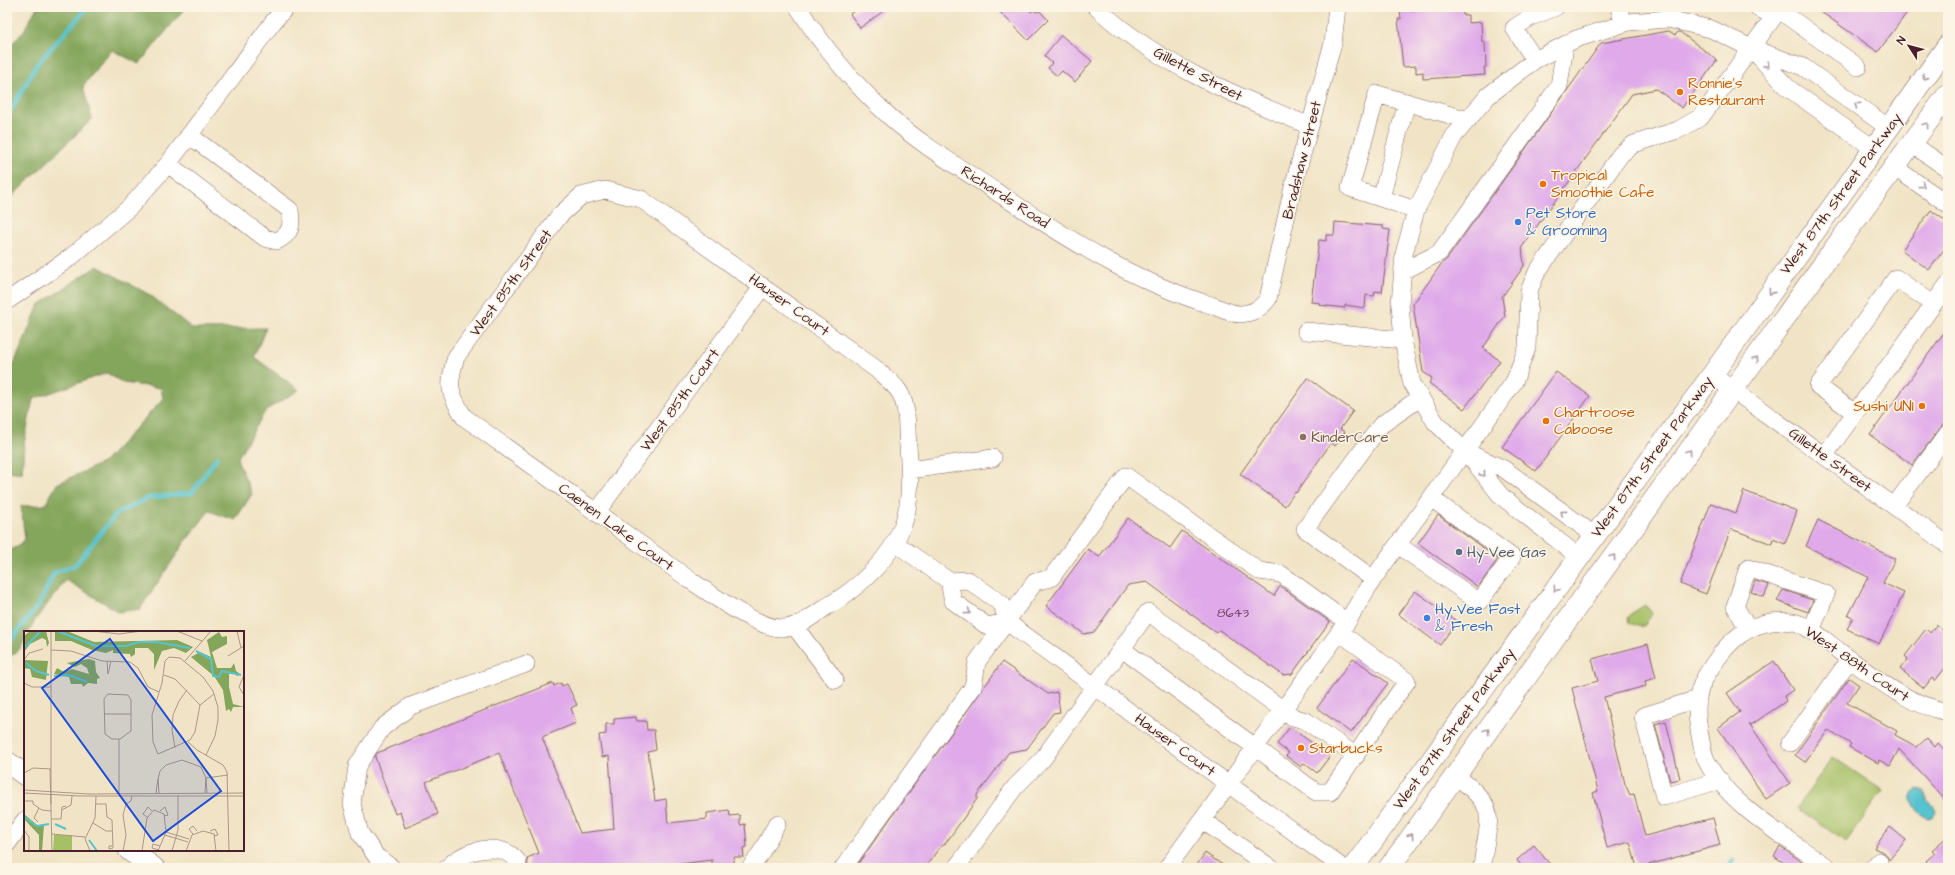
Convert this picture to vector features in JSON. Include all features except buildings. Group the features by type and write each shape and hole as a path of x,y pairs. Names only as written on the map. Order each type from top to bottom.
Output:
{"main road":[{"name":"West 87th Street Parkway","path":"1353,868 1594,535 1712,375 1948,45"},
{"name":"West 87th Street Parkway","path":"1389,868 1840,241 1948,94"},
{"path":"1840,241 1850,209 1881,165 1887,150 1889,128"},
{"path":"1520,686 1518,669 1590,570 1595,554 1594,535"},
{"path":"7,762 24,774"},
{"path":"130,851 154,868"}],"street":[{"path":"7,301 71,257 130,207 168,164 273,22 286,7"},
{"name":"Richards Road","path":"798,7 817,36 854,82 890,116 927,146 1080,246 1126,272 1193,300 1239,314 1259,310"},
{"name":"Gillette Street","path":"1096,7 1141,43 1182,69 1235,96 1310,126"},
{"name":"Bradshaw Street","path":"1259,310 1268,300 1274,279 1294,187 1333,43 1337,7"},
{"path":"1535,60 1514,28 1531,17 1556,7"},
{"path":"1619,7 1623,23"},
{"path":"1757,7 1778,11 1858,67"},
{"path":"1167,868 1256,746 1288,713 1373,579 1466,452 1514,382 1528,348 1529,291 1540,266 1621,154 1634,144 1678,130 1701,117 1778,11"},
{"path":"1579,557 1501,496 1466,452 1436,423 1412,384 1403,340 1400,304 1404,254 1416,210 1429,180 1454,136 1488,96 1535,60 1576,39 1623,23 1668,18 1711,29 1751,48 1803,67 1889,128"},
{"path":"1403,271 1438,253 1559,86 1565,44"},
{"path":"1751,48 1788,88 1873,148"},
{"path":"1416,210 1350,188 1377,94 1468,120"},
{"path":"1381,198 1407,102"},
{"path":"168,164 265,238 276,241 286,236 292,224 290,210 190,135"},
{"path":"1912,144 1948,169"},
{"path":"1895,168 1948,204"},
{"name":"Hauser Court","path":"604,190 641,199 876,369 898,390 904,404 910,470 909,492 903,526 895,543"},
{"name":"West 85th Street","path":"454,399 449,378 456,357 559,216 581,196 604,190"},
{"path":"1855,413 1818,386 1896,278 1933,304"},
{"path":"1824,456 1948,284"},
{"name":"West 85th Court","path":"596,513 763,286"},
{"path":"1306,331 1403,340"},
{"name":"Gillette Street","path":"1712,375 1948,545"},
{"path":"1373,579 1305,529 1381,425 1420,398"},
{"name":"Caenen Lake Court","path":"454,399 464,418 690,580 723,602 763,624 780,628 795,627"},
{"path":"1894,506 1948,433"},
{"path":"1466,452 1504,469 1594,535"},
{"path":"910,470 993,458"},
{"path":"843,868 973,687 977,662 1035,582 1051,578 1126,476 1259,571 1281,574 1407,681 1330,792 1316,792 1256,746 1122,649"},
{"path":"1398,545 1479,602 1512,557 1431,498"},
{"path":"835,680 795,627 848,594 864,581 895,543 949,581 968,580 1002,604 1007,622"},
{"path":"1748,629 1735,606 1748,568 1826,594 1811,631"},
{"path":"949,581 953,601 987,626 1007,622"},
{"path":"956,868 1015,787 1042,760 1148,612 1288,713 1306,721 1356,756"},
{"name":"West 88th Court","path":"1829,868 1746,809 1731,795 1707,762 1700,744 1697,719 1697,699 1706,674 1730,641 1748,629 1768,622 1784,621 1795,623 1811,631 1892,690 1912,701 1948,712"},
{"name":"Hauser Court","path":"1007,622 1343,868"},
{"path":"1790,743 1850,659"},
{"path":"392,868 376,856 360,834 352,804 357,766 382,728 411,706 526,664"},
{"path":"1697,699 1643,716 1664,797 1720,780"},
{"path":"1288,713 1298,726 1337,754 1340,759 1338,765 1325,782 1320,786 1310,787"},
{"path":"1455,775 1473,789 1484,801 1489,813 1489,831 1482,868"},
{"path":"1202,820 1271,868"},
{"path":"7,844 24,821"},
{"path":"750,868 760,854 777,824"},
{"path":"447,868 469,852 499,849 518,862"}],"green space":[{"path":"37,7 186,7 139,64 112,50 83,86 92,119 7,201 7,49 23,32"},
{"path":"97,266 150,295 193,329 266,328 254,357 299,390 266,410 237,459 252,494 235,520 209,511 183,545 140,609 119,612 66,580 35,620 30,631 24,631 24,641 20,648 7,658 7,553 25,540 21,506 45,505 57,484 104,462 163,399 161,388 123,383 107,373 33,399 24,444 22,473 7,471 7,380 39,305"},
{"path":"1645,605 1652,613 1645,625 1641,627 1629,623 1628,618 1632,613"},
{"path":"1833,757 1883,791 1846,842 1797,808"}],"water":[{"path":"1916,789 1925,792 1927,801 1934,807 1936,812 1932,817 1927,818 1915,808 1912,801 1912,793"}],"waterway":[{"path":"7,117 37,64 88,7"},
{"path":"7,645 40,603 54,573 75,565 116,514 148,498 192,493 217,457"},
{"path":"1726,868 1733,861"}],"place":[{"name":"Ronnie's Restaurant","path":"1680,92"},
{"name":"Tropical Smoothie Cafe","path":"1543,184"},
{"name":"Pet Store & Grooming","path":"1518,222"},
{"name":"Sushi UNI","path":"1922,406"},
{"name":"Chartroose Caboose","path":"1546,421"},
{"name":"KinderCare","path":"1303,437"},
{"name":"Hy-Vee Gas","path":"1459,552"},
{"name":"Hy-Vee Fast & Fresh","path":"1427,618"},
{"name":"Starbucks","path":"1301,748"}]}
